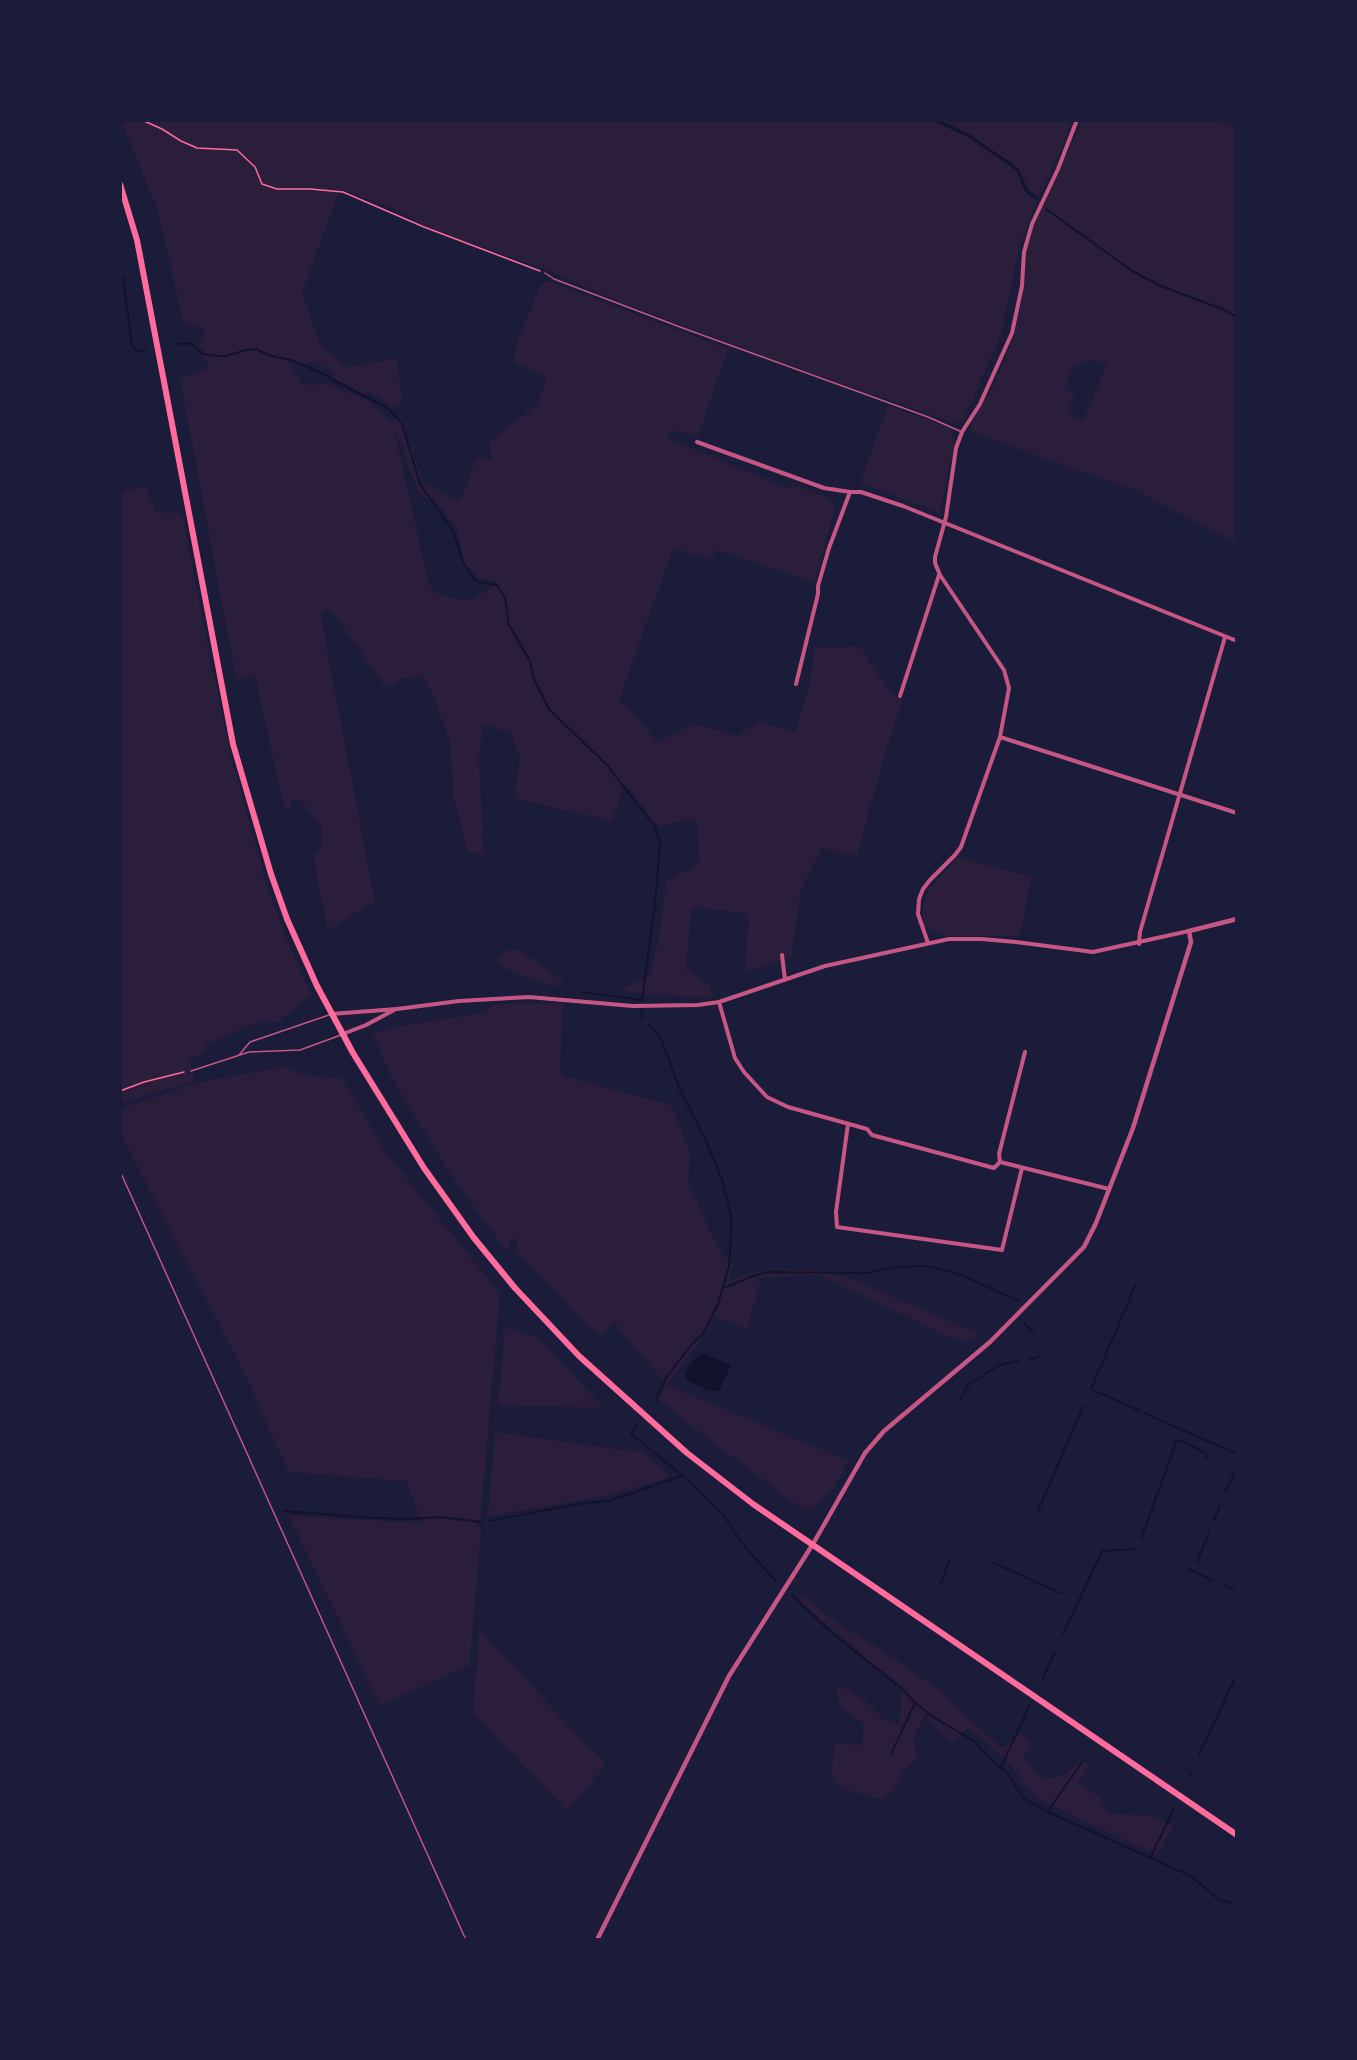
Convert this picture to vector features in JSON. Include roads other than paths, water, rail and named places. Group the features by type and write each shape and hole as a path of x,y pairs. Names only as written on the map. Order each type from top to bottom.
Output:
{"main road":[{"path":"120,184 137,240 233,744 271,874 287,919 342,1034 424,1168 474,1238 515,1288 579,1356 687,1454 753,1504 1237,1835"}],"street":[{"path":"928,943 918,914 919,899 930,880 956,855 961,847 1000,737 1009,688 1005,670 940,575 935,556 945,522 956,448 962,432 980,404 1012,333 1022,286 1024,252 1032,224 1058,169 1077,120"},
{"path":"697,442 824,488 861,492 945,522 1237,642"},
{"path":"796,684 818,586 829,548 850,492"},
{"path":"900,696 940,575"},
{"path":"1139,944 1140,932 1225,637"},
{"path":"1000,737 1237,813"},
{"path":"332,1014 459,1001 529,997 633,1006 698,1005 719,1002 825,966 949,939 981,939 1093,952 1139,944 1237,919"},
{"path":"597,1940 729,1676 813,1544 865,1453 884,1431 986,1346 1084,1247 1133,1128 1191,942 1189,932"},
{"path":"782,955 784,980"},
{"path":"719,1002 735,1058 744,1072 767,1097 789,1107 867,1129 872,1135 994,1168 1000,1162"},
{"path":"342,1034 397,1009"},
{"path":"1000,1162 999,1154 1025,1053"},
{"path":"848,1124 836,1212 837,1227 1002,1250 1022,1167"},
{"path":"1000,1162 1109,1189"}],"lane":[{"path":"545,273 554,279 928,417 962,432"},
{"path":"239,1055 250,1042 332,1014"},
{"path":"191,1071 239,1055 262,1051 300,1050 342,1034"},
{"path":"120,1171 466,1940"}],"waterway":[{"path":"934,120 969,136 1012,165 1018,171 1027,192 1037,198"},
{"path":"1046,209 1134,272 1161,286 1237,317"},
{"path":"120,276 123,278 132,345 137,351 146,350"},
{"path":"178,344 188,343 202,354 217,356 256,349 319,372 389,409 402,424 420,484 453,531 464,564 474,579 497,585 505,598 509,625 530,661 534,679 549,709 607,765 655,827 660,843 655,904 642,1000 580,992"},
{"path":"641,1011 643,1019"},
{"path":"649,1024 659,1035 680,1090 705,1139 723,1182 731,1217 729,1266 718,1304 703,1334 667,1376 655,1401"},
{"path":"724,1288 767,1272 866,1273 895,1267 927,1266 962,1275 1018,1301"},
{"path":"1136,1284 1091,1389 1140,1411"},
{"path":"1025,1324 1033,1332"},
{"path":"1029,1360 1038,1357"},
{"path":"960,1400 969,1384 1000,1365 1018,1361"},
{"path":"1037,1513 1083,1406"},
{"path":"1144,1413 1237,1454"},
{"path":"637,1425 631,1434 683,1476 722,1513 745,1547 775,1580"},
{"path":"1141,1539 1177,1440 1205,1453 1207,1458"},
{"path":"1224,1493 1237,1469"},
{"path":"489,1521 584,1503 609,1501 681,1476"},
{"path":"1214,1520 1220,1506"},
{"path":"284,1511 373,1518 439,1517 482,1522"},
{"path":"1197,1563 1209,1532"},
{"path":"1063,1634 1102,1551 1137,1549"},
{"path":"941,1582 950,1560"},
{"path":"994,1563 1060,1593"},
{"path":"1188,1569 1212,1580"},
{"path":"1223,1585 1237,1591"},
{"path":"793,1596 831,1632 904,1690 915,1703 933,1717 974,1741 1007,1773 1023,1798 1048,1812 1191,1876 1218,1899 1237,1905"},
{"path":"1043,1678 1055,1652"},
{"path":"1199,1755 1237,1674"},
{"path":"891,1754 915,1703"},
{"path":"1001,1767 1030,1705"},
{"path":"1048,1811 1084,1759"},
{"path":"1150,1858 1174,1809"}]}
